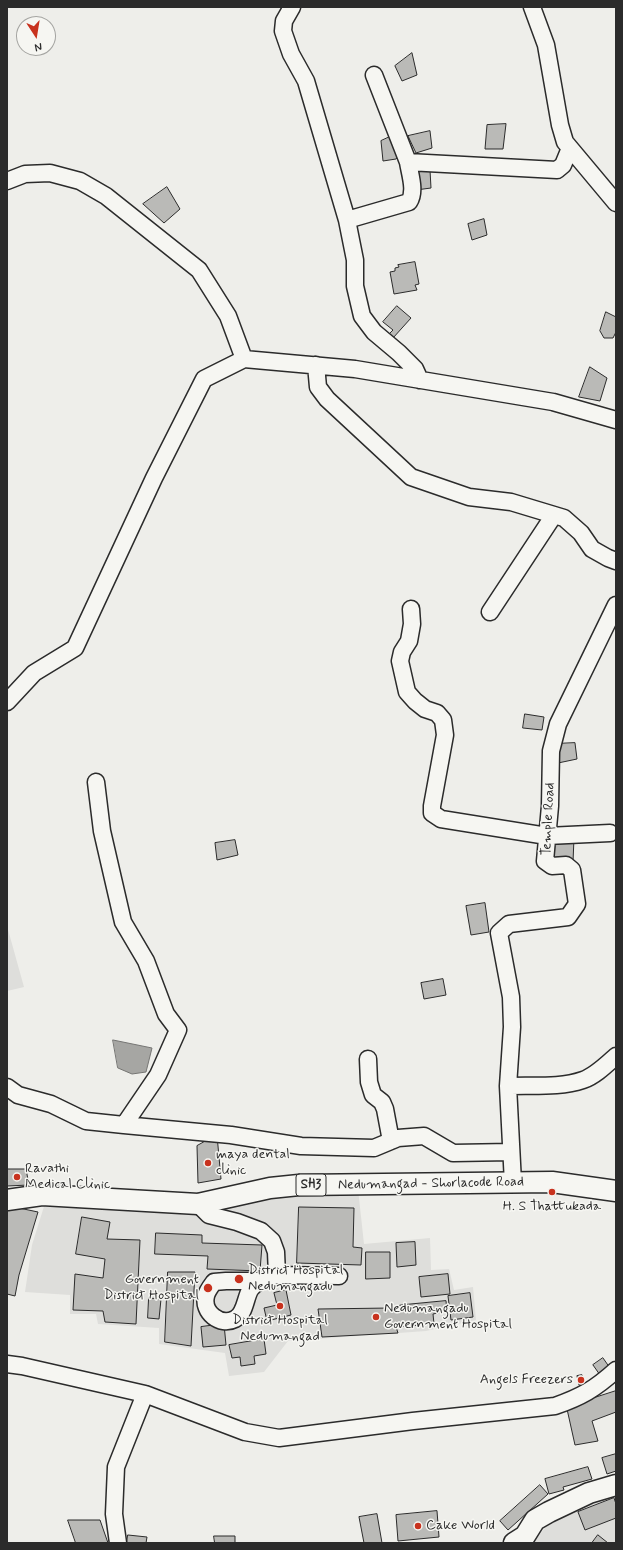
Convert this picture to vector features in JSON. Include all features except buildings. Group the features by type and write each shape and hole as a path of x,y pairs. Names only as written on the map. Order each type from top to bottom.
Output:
{"main road":[{"name":"Nedumangad - Shorlacode Road","path":"7,1200 42,1195 198,1204 270,1188 299,1185 552,1182 616,1191"},
{"path":"514,1543 525,1536 535,1520 549,1512 589,1493 616,1485"}],"street":[{"path":"292,7 284,20 283,31 291,54 306,81 347,220 355,260 355,286 362,316 374,332 415,369 420,380"},
{"path":"532,7 546,45 560,125 565,142 616,203"},
{"path":"347,220 409,202 412,197 408,162 374,75"},
{"path":"408,162 557,170 563,165 570,148"},
{"path":"7,181 25,174 50,173 80,181 106,196 199,270 228,316 244,359"},
{"path":"7,702 34,673 75,648 154,478 204,379 244,359 355,369 553,402 616,420"},
{"path":"316,365 318,387 327,399 410,477 469,497 511,502 564,518 581,533 592,549 616,561"},
{"path":"490,612 554,515"},
{"name":"Temple Road","path":"513,1183 508,1086 512,1027 511,997 499,933 509,924 568,917 576,904 572,870 566,865 552,866 545,861 550,806 551,751 558,724 616,605"},
{"path":"411,609 412,624 409,641 402,652 400,661 408,692 415,701 425,709 437,713 443,720 445,735 432,813 441,819 547,836 610,833"},
{"path":"96,782 102,831 122,922 146,961 166,1014 178,1030 158,1075 124,1125"},
{"path":"508,1086 560,1085 584,1080 604,1067 616,1056"},
{"path":"368,1059 369,1082 373,1095 382,1102 385,1109 391,1140"},
{"path":"7,1086 18,1094 51,1104 86,1122 231,1135 302,1146 374,1148 398,1138 424,1136 453,1153 511,1152"},
{"path":"198,1204 209,1215 237,1222 261,1231 272,1241 276,1252 276,1275"},
{"path":"260,1281 276,1275 339,1276"},
{"path":"7,1364 22,1366 145,1394 245,1432 279,1438 413,1421 555,1406 577,1398 601,1384 616,1370"},
{"path":"118,1543 114,1514 116,1467 145,1394"}],"shaded area":[{"path":"7,926 24,987 7,991"},
{"path":"113,1040 152,1048 146,1072 132,1074 118,1068"},
{"name":"District Hospital Nedumangadu","path":"358,1189 364,1244 430,1238 431,1270 449,1269 454,1290 473,1287 476,1320 426,1331 288,1341 264,1372 229,1376 225,1353 159,1344 159,1328 98,1324 96,1314 70,1314 70,1295 25,1292 32,1245 46,1200"},
{"path":"616,1491 616,1543 533,1543 548,1524 581,1503"}],"place":[{"name":"maya dental clinic","path":"208,1163"},
{"name":"Ravathi Medical Clinic","path":"17,1177"},
{"name":"H. S Thattukada","path":"552,1192"},
{"name":"District Hospital Nedumangadu","path":"239,1279"},
{"name":"Government District Hospital","path":"208,1288"},
{"name":"District Hospital Nedumangad","path":"280,1306"},
{"name":"Nedumangadu Government Hospital","path":"376,1317"},
{"name":"Angels Freezers","path":"581,1380"},
{"name":"Cake World","path":"418,1526"}]}
